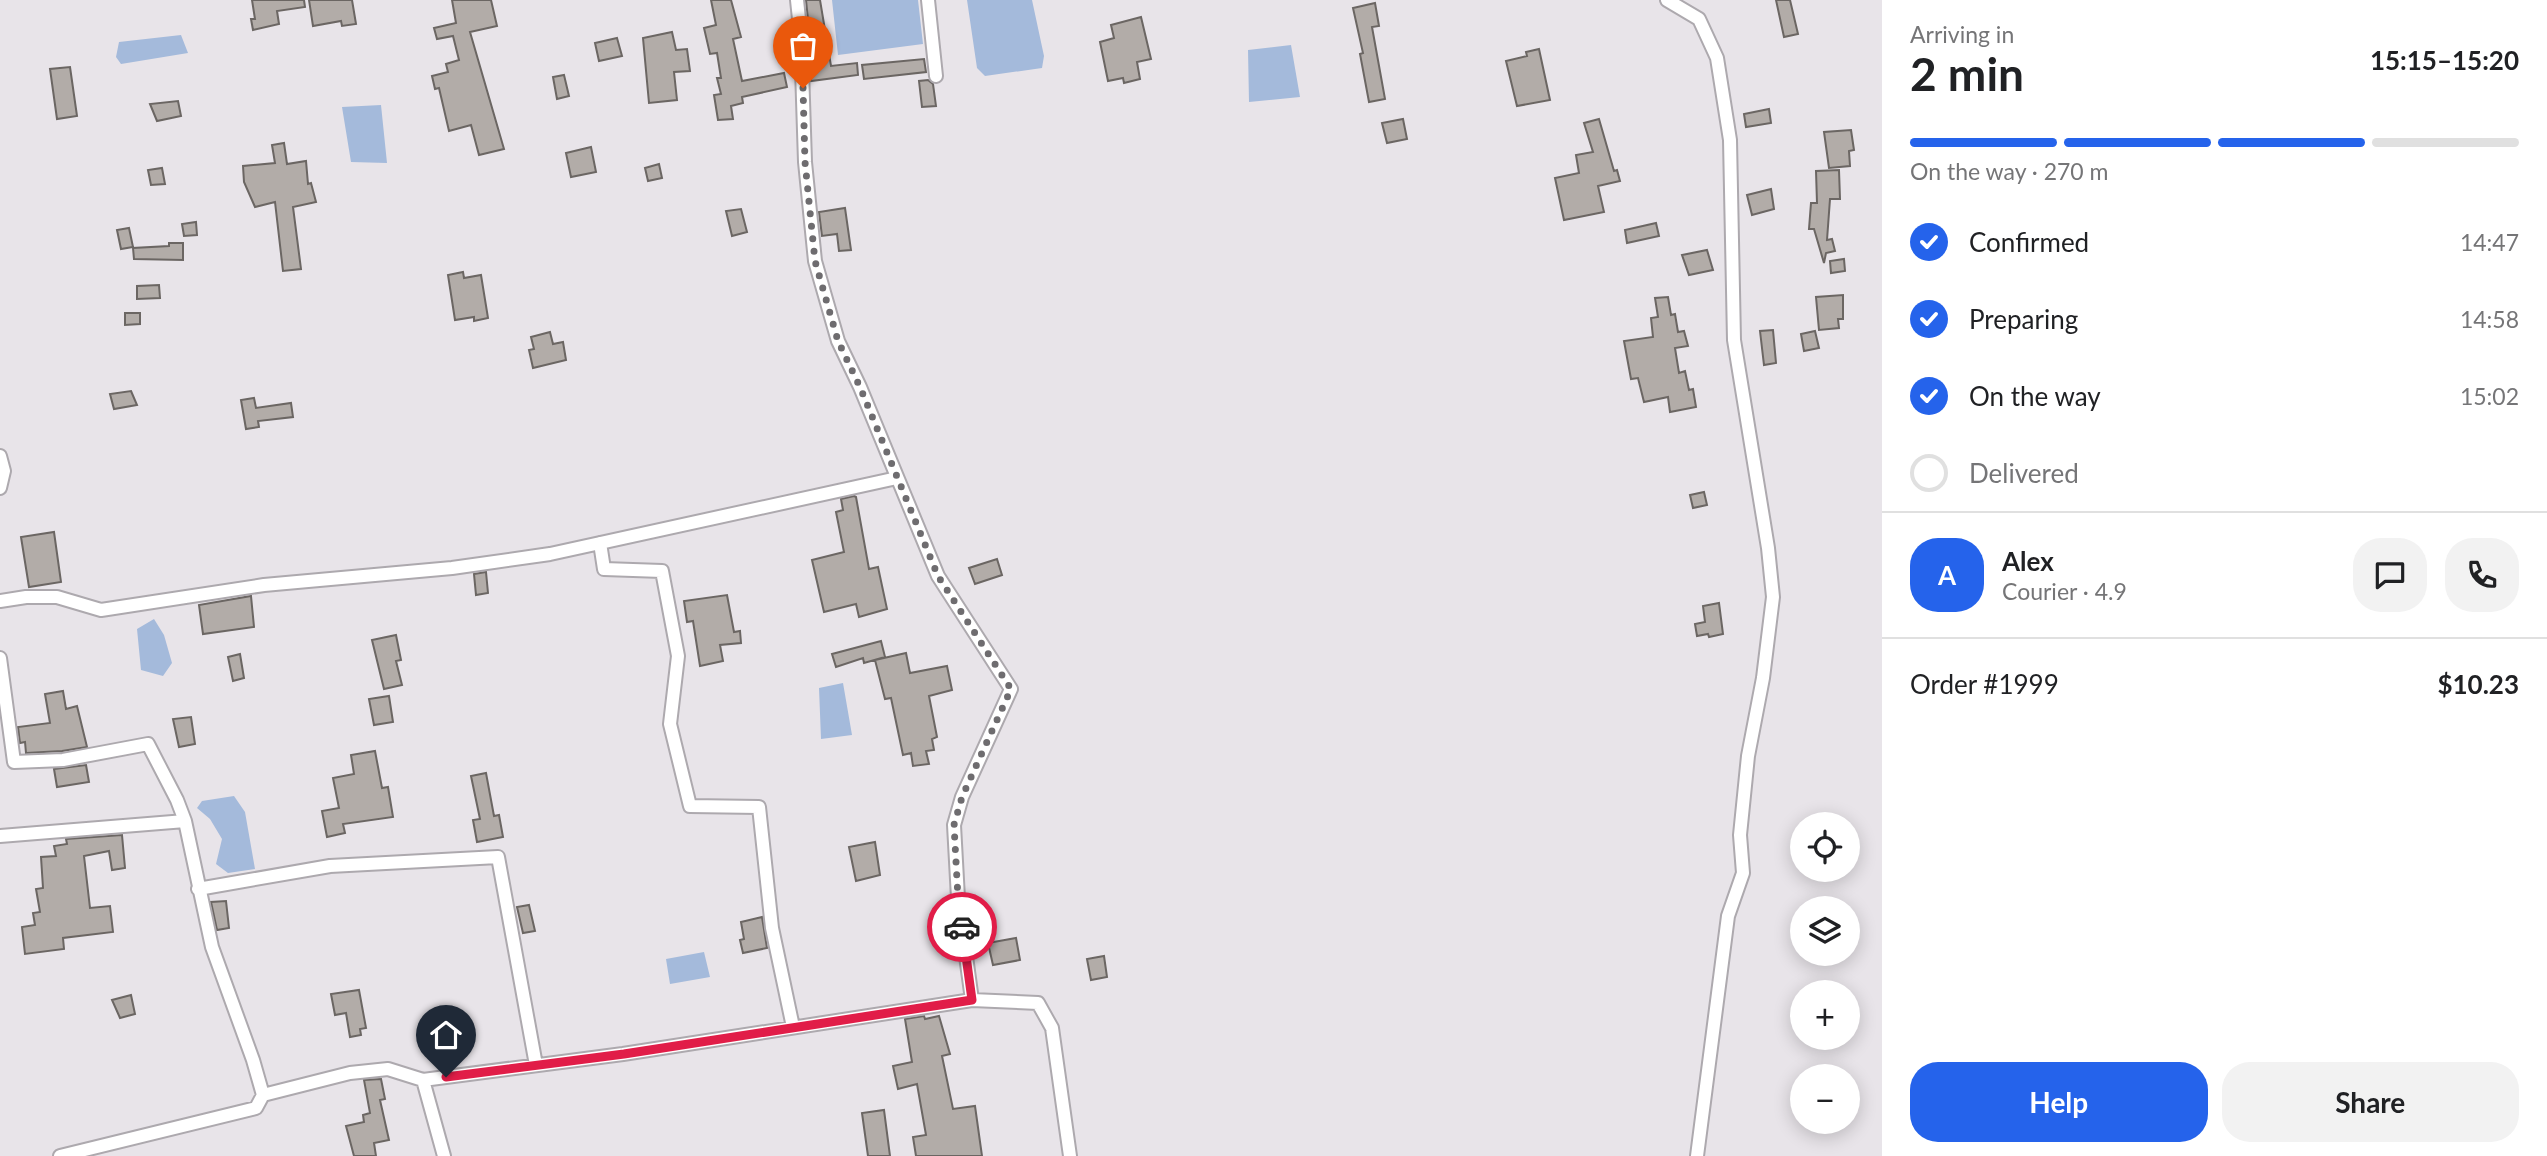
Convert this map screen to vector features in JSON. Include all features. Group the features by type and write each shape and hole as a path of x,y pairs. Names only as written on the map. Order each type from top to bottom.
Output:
{"street":[{"path":"797,0 802,38 805,162 815,261 838,341 860,387 938,576 1011,689 962,797 954,825 958,898 972,1000"},
{"path":"928,0 936,76"},
{"path":"1667,0 1699,19 1717,58 1731,140 1734,340 1768,548 1773,597 1763,678 1748,756 1740,835 1743,873 1728,916 1697,1156"},
{"path":"0,456 4,471 0,488"},
{"path":"0,601 26,597 57,597 101,610 264,585 452,568 550,554 897,478"},
{"path":"600,543 604,569 662,571 678,656 670,724 690,806 759,807 772,928 793,1027"},
{"path":"0,658 14,762 63,760 148,744 185,821 212,947 263,1095 256,1108 60,1156"},
{"path":"0,836 185,821"},
{"path":"198,889 330,866 498,857 536,1065"},
{"path":"263,1095 350,1073 388,1069 423,1080 972,1000 1038,1003 1052,1028 1070,1156"},
{"path":"423,1080 444,1156"}],"water":[{"path":"832,0 918,0 923,44 838,55"},
{"path":"967,0 1032,0 1044,56 1042,68 985,76 977,68"},
{"path":"181,35 188,53 121,64 116,57 119,42"},
{"path":"1291,45 1300,97 1249,102 1248,50"},
{"path":"381,105 387,163 351,162 342,107"},
{"path":"154,619 164,635 172,663 163,676 141,670 137,629"},
{"path":"843,683 852,735 821,739 819,688"},
{"path":"234,796 245,812 255,869 228,873 216,864 222,839 210,819 197,808 202,801"},
{"path":"704,952 710,977 670,984 666,959"}],"building":[{"path":"252,0 304,0 305,7 277,11 279,24 253,30 251,19 255,19"},
{"path":"309,0 352,0 356,24 342,26 341,21 313,26"},
{"path":"452,0 491,0 497,26 470,32 504,149 479,155 471,125 449,131 439,88 435,89 432,76 448,72 446,64 459,60 453,36 437,39 434,28 456,23"},
{"path":"711,0 731,0 741,37 733,39 742,81 784,73 787,87 742,97 743,103 731,106 733,119 718,120 714,95 721,94 717,78 721,78 717,53 710,54 704,28 716,25"},
{"path":"806,0 820,0 831,66 857,63 858,75 811,81 813,69"},
{"path":"1776,0 1790,0 1798,34 1784,37"},
{"path":"1375,3 1379,26 1372,27 1385,99 1369,102 1360,54 1363,53 1353,8"},
{"path":"1141,17 1151,59 1137,62 1140,79 1124,83 1123,78 1108,81 1100,42 1114,38 1111,25"},
{"path":"672,32 676,50 687,49 690,71 674,72 677,100 649,103 643,38"},
{"path":"617,38 622,56 599,61 595,43"},
{"path":"1539,49 1550,100 1517,106 1506,61 1527,56 1526,52"},
{"path":"924,59 926,72 864,79 862,65"},
{"path":"70,67 77,116 57,119 50,69"},
{"path":"564,75 569,96 557,99 553,77"},
{"path":"928,80 933,84 936,106 922,107 919,81"},
{"path":"178,101 181,116 157,121 150,104"},
{"path":"1769,109 1771,123 1746,127 1744,114"},
{"path":"1403,119 1407,139 1387,143 1382,123"},
{"path":"1599,119 1614,171 1617,170 1620,181 1598,186 1604,212 1564,220 1555,178 1579,173 1576,155 1593,152 1584,123"},
{"path":"1851,130 1854,150 1849,151 1850,166 1829,168 1824,132"},
{"path":"284,143 287,164 306,161 308,184 311,183 316,202 293,207 301,269 283,271 275,202 255,207 244,182 243,166 275,163 272,145"},
{"path":"591,147 596,172 571,177 566,153"},
{"path":"659,164 662,178 648,181 645,168"},
{"path":"162,168 165,184 151,185 148,170"},
{"path":"1839,170 1840,199 1830,199 1827,240 1832,239 1835,251 1826,253 1824,263 1814,229 1809,229 1811,203 1817,203 1816,171"},
{"path":"1771,189 1774,209 1752,215 1747,195"},
{"path":"845,208 851,250 839,251 837,234 822,236 819,212"},
{"path":"741,209 747,232 732,236 726,211"},
{"path":"196,222 197,235 184,236 182,224"},
{"path":"1656,223 1659,236 1627,243 1625,230"},
{"path":"129,228 133,247 121,249 117,230"},
{"path":"169,243 183,243 183,260 134,259 133,248 169,246"},
{"path":"1707,250 1713,270 1689,275 1682,255"},
{"path":"1844,259 1845,271 1831,273 1830,261"},
{"path":"463,272 464,278 481,275 488,318 474,321 474,317 455,320 448,275"},
{"path":"159,285 160,298 137,299 137,286"},
{"path":"1843,295 1843,319 1838,319 1839,328 1819,330 1816,297"},
{"path":"1668,297 1671,315 1675,314 1678,332 1684,331 1688,346 1675,348 1679,373 1685,371 1689,390 1693,389 1696,407 1670,412 1668,397 1644,402 1638,378 1631,379 1624,341 1653,337 1651,318 1658,317 1655,298"},
{"path":"125,313 140,313 140,324 125,325"},
{"path":"1773,330 1776,363 1764,365 1760,331"},
{"path":"1815,331 1819,348 1804,351 1801,334"},
{"path":"550,332 553,344 563,342 566,360 533,368 529,350 534,349 531,337"},
{"path":"131,391 137,405 114,409 110,394"},
{"path":"254,398 256,408 291,403 293,417 258,421 259,427 246,429 241,400"},
{"path":"1704,492 1707,505 1693,508 1690,495"},
{"path":"854,496 869,569 878,567 887,609 859,617 856,604 824,612 812,560 844,552 836,512 843,510 841,499"},
{"path":"54,532 61,582 29,587 21,537"},
{"path":"997,559 1002,575 975,584 969,568"},
{"path":"486,572 488,593 476,595 474,574"},
{"path":"727,595 734,632 740,631 741,643 720,645 723,661 700,666 693,621 687,622 684,601"},
{"path":"251,596 254,627 203,634 199,605"},
{"path":"1719,603 1723,634 1697,636 1695,624 1705,622 1703,606"},
{"path":"396,635 401,660 396,661 402,685 384,689 372,640"},
{"path":"881,641 885,657 864,663 863,658 836,667 832,654"},
{"path":"906,653 910,673 947,666 952,690 929,696 937,737 932,739 934,750 926,751 929,764 913,766 911,753 903,755 891,698 885,699 875,660"},
{"path":"240,654 244,678 233,681 228,657"},
{"path":"63,691 66,709 77,706 87,747 26,753 25,742 20,743 18,727 50,723 45,694"},
{"path":"389,696 393,722 374,725 369,699"},
{"path":"191,717 195,744 179,747 173,719"},
{"path":"375,751 382,788 388,787 393,817 343,824 345,833 327,837 322,811 339,808 333,778 354,774 351,755"},
{"path":"86,765 89,782 57,787 54,769"},
{"path":"486,773 494,816 499,815 503,837 477,842 473,820 480,819 471,776"},
{"path":"122,835 125,868 112,870 109,851 84,856 90,908 110,906 113,932 63,938 64,949 25,954 22,927 35,925 33,913 40,912 36,889 43,888 41,857 56,856 54,846 67,844 66,839"},
{"path":"875,842 880,875 856,881 849,847"},
{"path":"226,901 229,928 217,930 211,902"},
{"path":"529,905 535,931 523,933 517,907"},
{"path":"762,917 767,948 743,953 740,940 744,939 741,922"},
{"path":"1016,938 1020,960 993,965 988,943"},
{"path":"1104,956 1107,977 1091,980 1087,959"},
{"path":"359,990 366,1028 360,1029 361,1035 350,1037 346,1013 335,1015 331,994"},
{"path":"131,995 135,1014 120,1018 112,1000"},
{"path":"924,1016 925,1019 939,1016 950,1054 942,1056 953,1109 975,1106 982,1156 916,1156 913,1137 926,1135 917,1084 898,1089 893,1066 912,1062 905,1019"},
{"path":"381,1079 385,1099 380,1100 389,1140 374,1143 376,1156 354,1156 346,1126 364,1122 363,1115 370,1113 364,1080"},
{"path":"884,1110 890,1156 868,1156 862,1113"}],"way so far":[{"path":"803,88 805,162 815,261 838,341 860,387 938,576 1011,689 962,797 954,825 962,927"}],"route":[{"path":"446,1077 624,1054 972,1000 962,927"}]}
